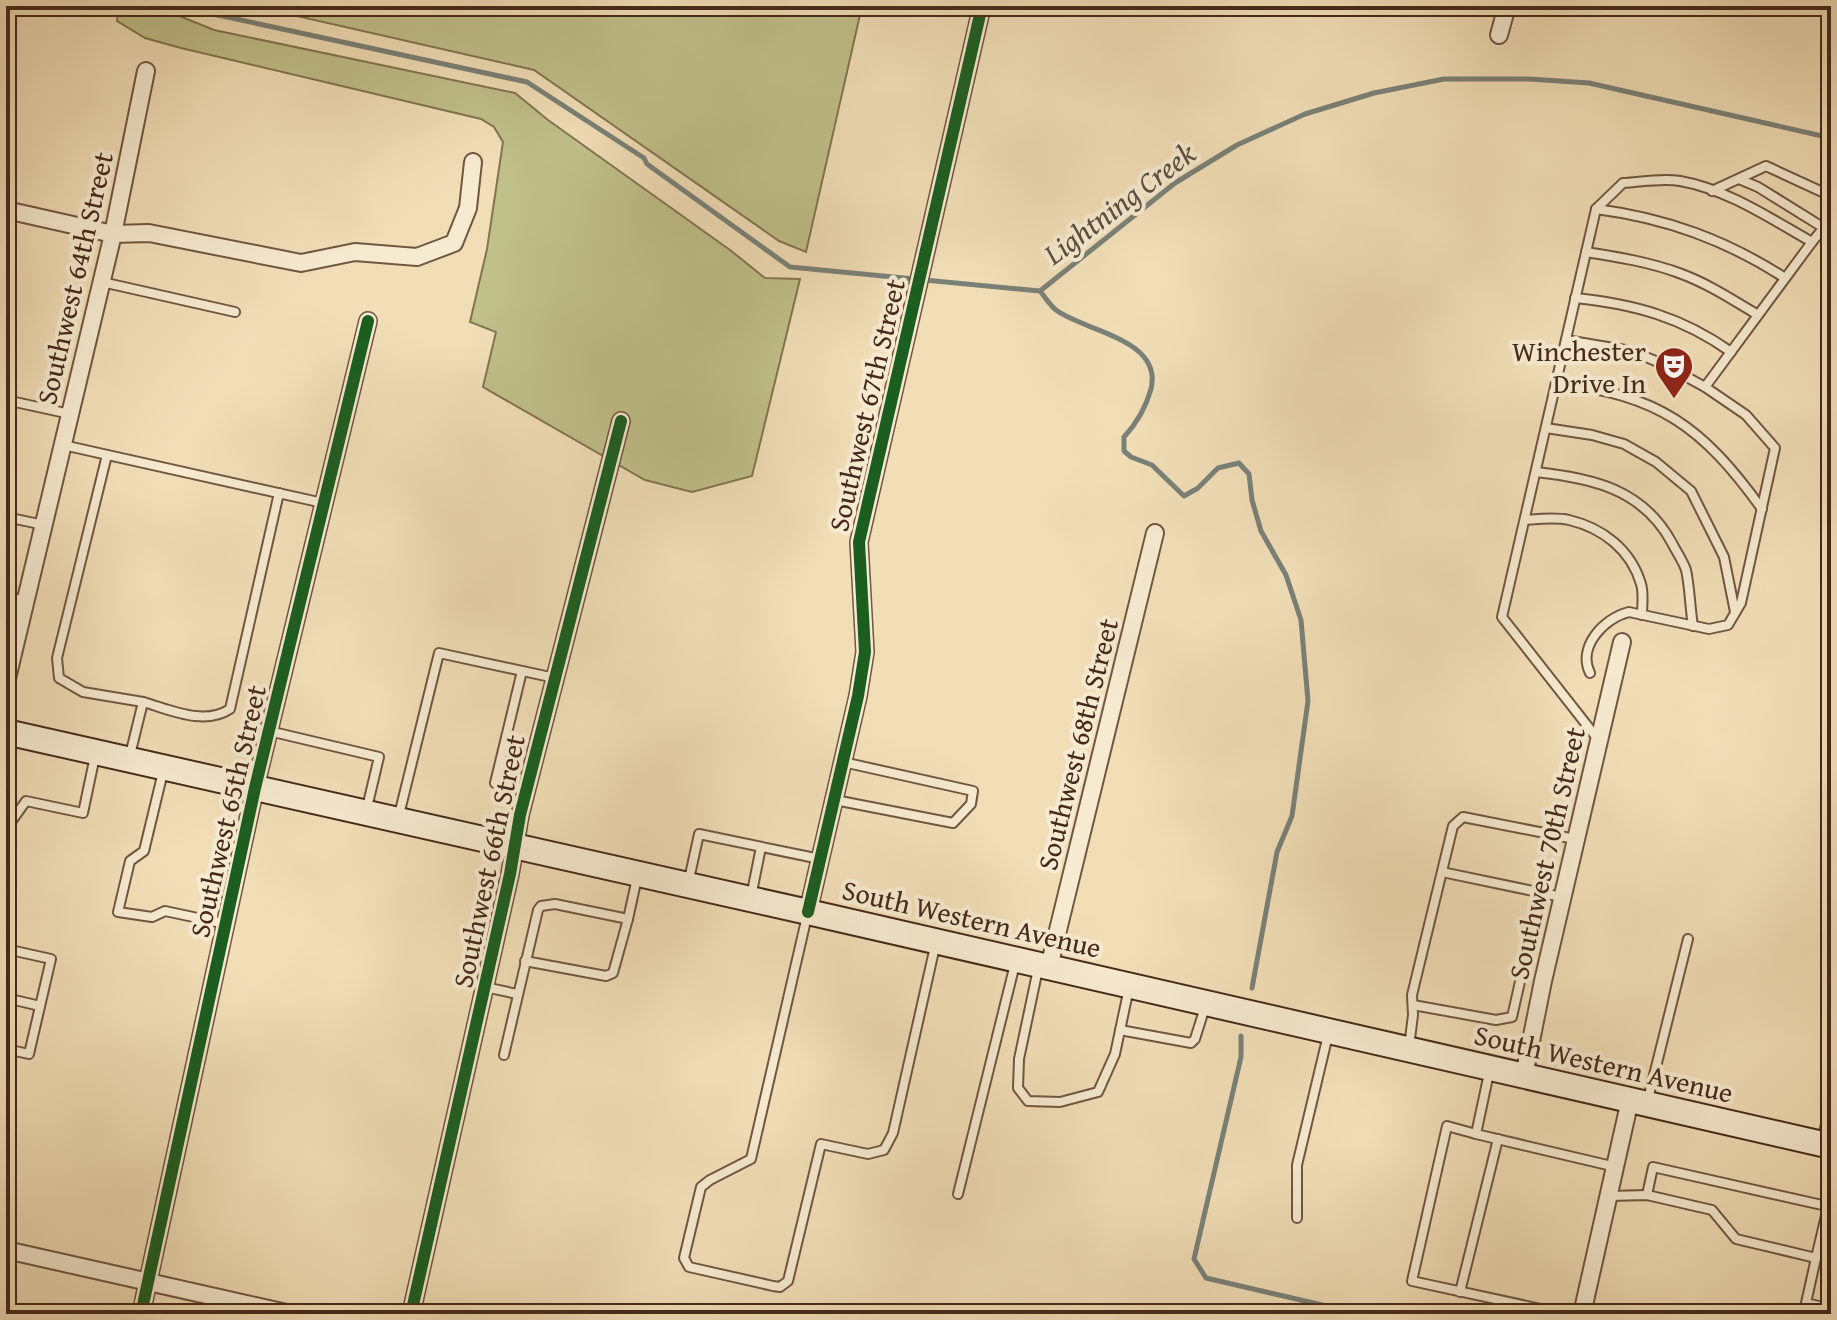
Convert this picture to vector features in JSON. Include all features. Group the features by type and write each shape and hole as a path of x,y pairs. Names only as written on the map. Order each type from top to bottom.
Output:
{"main road":[{"name":"South Western Avenue","path":"6,732 1826,1144"}],"street":[{"name":"Southwest 67th Street","path":"808,912 858,696 865,652 859,542 982,6"},
{"path":"1499,35 1507,6"},
{"name":"Southwest 64th Street","path":"6,683 113,234 146,71"},
{"path":"6,210 113,234 149,233 301,263 355,252 417,257 454,243 468,208 473,162"},
{"name":"Southwest 65th Street","path":"141,1314 255,788 368,321"},
{"name":"Southwest 66th Street","path":"411,1314 526,790 621,421"},
{"name":"Southwest 68th Street","path":"1035,963 1155,533"},
{"name":"Southwest 70th Street","path":"1524,1076 1622,642"},
{"path":"1582,1314 1616,1167 1639,1102"},
{"path":"6,1250 291,1314"}],"lane":[{"path":"1712,191 1766,166 1831,196"},
{"path":"1739,179 1758,187 1824,228"},
{"path":"1599,740 1502,617 1596,209 1623,183 1679,181 1712,191 1755,210 1812,242"},
{"path":"1596,209 1634,214 1706,235 1744,252 1785,278"},
{"path":"1705,387 1830,220 1831,211"},
{"path":"1586,252 1641,261 1681,273 1758,315"},
{"path":"102,282 235,312"},
{"path":"1575,298 1615,302 1656,312 1695,327 1731,352"},
{"path":"1566,340 1631,351 1663,364 1746,415 1775,448 1741,603 1728,625 1709,629 1629,612 1620,615 1598,632 1587,647 1585,664 1590,673"},
{"path":"1556,383 1607,390 1643,401 1678,422 1708,444 1736,473 1762,509"},
{"path":"6,400 70,414"},
{"path":"1546,428 1624,444 1656,462 1691,491 1724,557 1736,613"},
{"path":"63,445 324,504"},
{"path":"107,455 57,658 59,678 83,692 143,702 202,718 220,716 230,709 279,493"},
{"path":"1536,472 1582,477 1614,488 1638,503 1663,527 1685,568 1693,626"},
{"path":"6,517 44,525"},
{"path":"1525,520 1566,519 1591,527 1614,541 1631,562 1643,586 1642,615"},
{"path":"6,596 26,601"},
{"path":"398,820 439,653 555,678"},
{"path":"522,671 495,783 526,790"},
{"path":"1599,691 1607,708"},
{"path":"129,760 143,702"},
{"path":"269,731 379,757 366,813"},
{"path":"6,829 26,801 83,813 96,752"},
{"path":"835,800 953,823 971,804 973,791 843,762"},
{"path":"165,768 144,851 130,861 118,912 152,917 165,911 226,924"},
{"path":"1408,1049 1412,995 1453,826 1463,817 1576,839"},
{"path":"688,885 699,834 820,859"},
{"path":"751,899 761,847"},
{"path":"1442,872 1562,898"},
{"path":"525,961 606,976 613,973 638,874"},
{"path":"1413,1005 1496,1020 1512,1017 1540,893"},
{"path":"504,1055 541,906 555,904 628,919"},
{"path":"808,912 751,1159 701,1187 684,1258 689,1267 780,1287 788,1281 821,1144 875,1154 884,1150 893,1133 936,941"},
{"path":"1639,1102 1688,939"},
{"path":"6,949 51,959 29,1054 6,1049"},
{"path":"1035,963 1019,1059 1018,1088 1028,1101 1060,1102 1098,1092 1115,1054 1129,985"},
{"path":"958,1194 1035,963"},
{"path":"485,987 517,994"},
{"path":"6,998 40,1006"},
{"path":"1120,1030 1191,1043 1206,1003"},
{"path":"1513,1010 1537,1013"},
{"path":"1297,1218 1297,1165 1329,1031"},
{"path":"1476,1134 1490,1068"},
{"path":"1826,1144 1831,1103"},
{"path":"1564,1314 1412,1281 1447,1126 1616,1167"},
{"path":"1460,1292 1498,1139"},
{"path":"1647,1195 1653,1167 1830,1207"},
{"path":"1831,1194 1806,1303 1831,1309"},
{"path":"1609,1196 1647,1195 1712,1210 1736,1239 1816,1258"}],"green space":[{"path":"119,6 155,6 214,30 515,93 765,278 800,279 752,476 692,492 645,480 483,387 496,332 470,322 487,249 503,142 494,127 481,119 145,38 117,21"},
{"path":"253,6 862,6 806,252 779,241 534,70"}],"waterway":[{"name":"Lightning Creek","path":"197,6 213,14 527,82 644,158 647,164 790,267 1040,291 1175,183 1237,145 1305,114 1374,93 1444,79 1589,83 1831,138"},
{"path":"1040,291 1056,310 1069,318 1134,348 1152,372 1151,389 1140,414 1124,437 1124,451 1152,465 1184,496 1198,488 1218,468 1239,463 1249,474 1252,500 1261,531 1286,575 1301,620 1308,701 1292,816 1277,852 1252,988"},
{"path":"1241,1036 1241,1057 1194,1259 1206,1278 1361,1314"}],"cycle path":[{"path":"808,912 858,696 865,652 859,542 982,6"},
{"path":"141,1314 255,788 368,321"},
{"path":"411,1314 510,874 520,815 621,421"}],"place":[{"name":"Winchester Drive In","path":"1674,400"}]}
